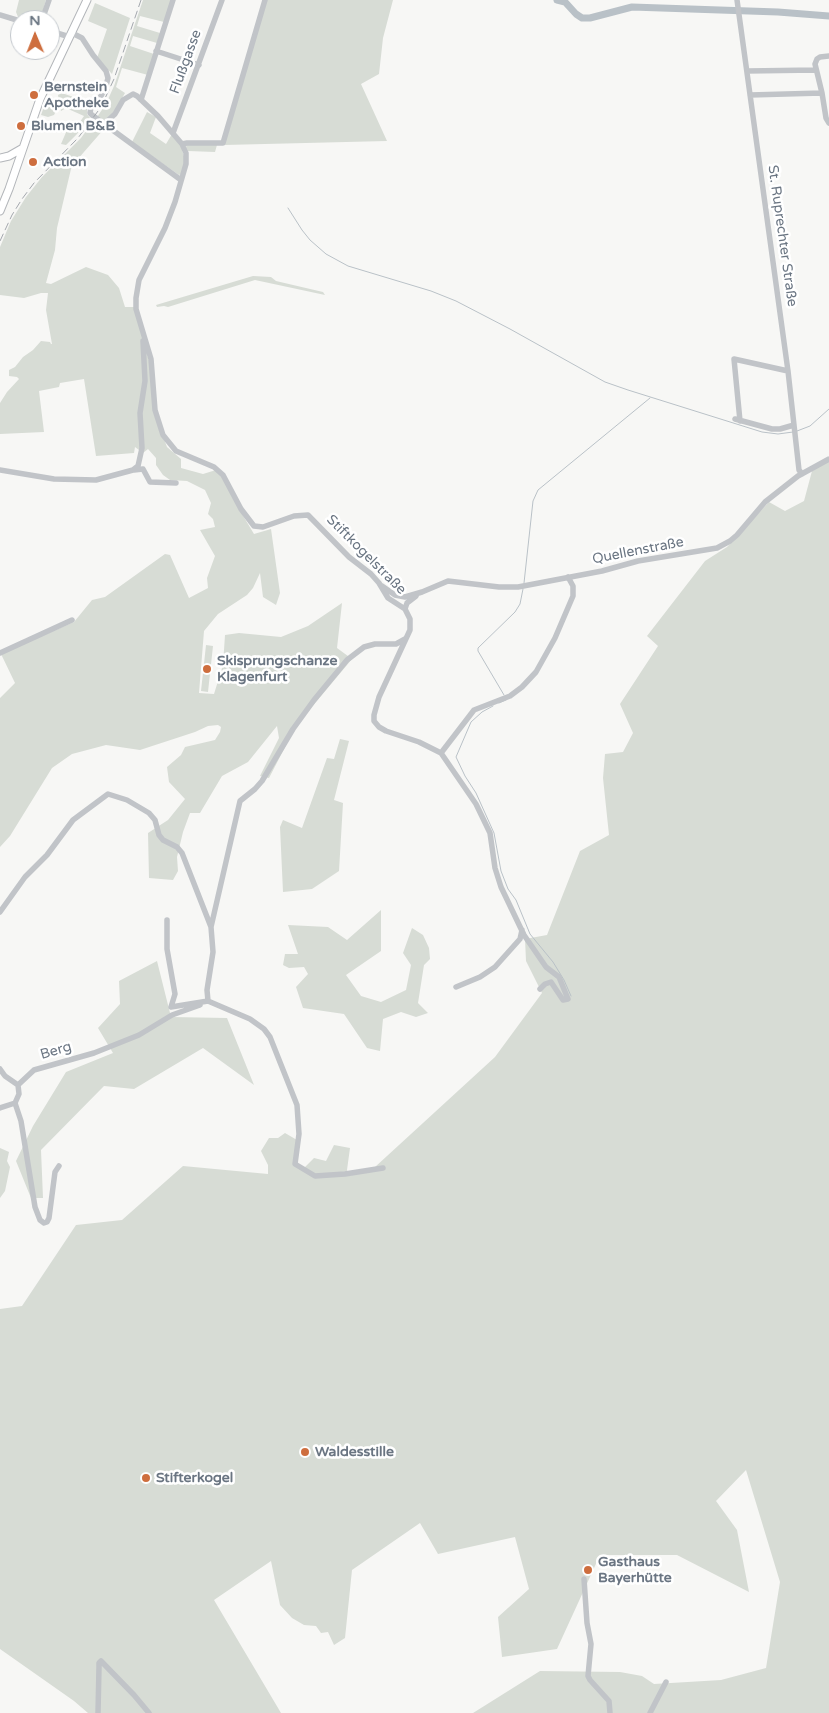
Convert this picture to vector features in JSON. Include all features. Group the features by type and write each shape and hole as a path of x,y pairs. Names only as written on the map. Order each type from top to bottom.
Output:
{"main road":[{"path":"0,211 43,91 87,0"},
{"path":"0,158 9,156 23,148"},
{"path":"9,156 14,158 18,164"},
{"path":"0,158 18,164"}],"street":[{"path":"141,100 173,0"},
{"name":"Flußgasse","path":"173,133 221,0"},
{"path":"104,124 114,116 126,97 132,94 141,100 182,144 223,143 265,0"},
{"name":"St. Ruprechter Straße","path":"737,3 788,371 799,470 802,474"},
{"path":"60,32 82,38 107,75 106,86 90,110 92,115 181,180"},
{"path":"156,52 198,65"},
{"path":"829,56 817,59 815,64 826,118 829,123"},
{"path":"747,71 816,70"},
{"path":"750,94 822,93"},
{"name":"Stiftkogelstraße","path":"182,144 187,158 181,180 165,228 138,280 136,298 136,309 151,359 155,410 164,435 170,445 181,454 219,470 228,481 241,508 254,526 263,528 294,516 308,515 349,557 379,583 388,598 405,609 410,616 411,625 379,697 374,721 377,726 386,731 434,748"},
{"path":"134,470 139,463 142,448 140,413 145,381 143,332"},
{"path":"788,371 734,359 738,420 772,429 794,429"},
{"name":"Quellenstraße","path":"379,583 391,593 399,596 409,596 448,581 499,587 518,587 602,571 638,561 717,548 737,535 765,502 802,474 829,459"},
{"path":"139,463 150,482 176,483"},
{"path":"0,470 22,475 65,480 103,479 143,469"},
{"path":"441,753 474,710 510,696 522,687 536,672 573,596 573,586 568,578"},
{"name":"Quellenstraße","path":"405,609 407,603 422,592"},
{"path":"0,653 72,620"},
{"path":"208,1001 213,952 212,928 240,801 262,781 292,729 347,660 364,647 374,644 396,644 406,638"},
{"path":"434,748 444,747"},
{"path":"434,748 441,753 472,797 492,840 498,878 522,930 546,967 559,977 568,999 563,1000 551,982 545,984 540,989"},
{"path":"0,912 25,876 47,855 73,820 108,794 116,796 149,813 155,820 162,840 177,847 182,853 212,928"},
{"path":"167,920 167,948 175,994 171,1007 208,1001 250,1019 264,1028 270,1037 297,1105 299,1134 295,1164 315,1176 345,1174 383,1168"},
{"path":"456,987 480,977 495,967 520,940 522,930"},
{"name":"Berg","path":"18,1085 34,1070 94,1053 139,1035 172,1015 208,1001"},
{"path":"0,1069 5,1076 18,1085 19,1094 15,1103 21,1121 35,1206 40,1220 44,1222 47,1222 49,1218 55,1172 59,1166"},
{"path":"0,1108 15,1103"},
{"path":"584,1579 591,1644 588,1676 609,1701 610,1713"},
{"path":"98,1713 99,1663 102,1661 149,1713"},
{"path":"650,1713 666,1682"}],"shaded area":[{"path":"19,0 46,0 43,10 16,10"},
{"path":"143,0 171,0 164,22 140,16 137,26 160,33 157,43 133,36 130,46 154,54 148,75 122,68 116,87 125,93 113,114 103,121 97,117 106,104 114,86"},
{"path":"267,0 393,0 383,38 379,74 361,84 387,141 224,145"},
{"path":"95,3 130,18 112,74 97,58 107,29 88,21"},
{"path":"62,93 90,103 87,114 90,118 66,145 61,144 67,130 73,132 84,116 66,108 61,111 58,95"},
{"path":"47,98 55,100 56,111 54,115 48,117 41,115"},
{"path":"147,112 156,117 150,133 166,144 172,134 181,146 185,160 181,174 179,175 132,142"},
{"path":"95,119 104,126 104,129 71,169 57,228 55,250 46,283 51,284 86,267 108,275 119,288 125,307 134,307 149,361 153,409 167,447 181,459 181,468 203,474 216,470 225,480 254,534 271,529 280,593 276,605 263,597 260,573 253,588 247,595 218,614 204,631 199,693 214,694 223,665 225,635 239,633 281,637 308,626 342,603 337,648 352,659 296,726 269,778 260,776 279,738 277,726 248,762 222,776 200,813 190,813 177,857 178,871 173,880 149,878 148,833 168,820 185,799 169,782 167,767 181,755 185,747 215,740 221,727 218,725 208,726 140,750 106,745 72,754 52,768 10,836 0,847 0,698 15,683 1,654 74,622 92,600 105,597 165,554 170,555 189,598 208,588 207,578 215,556 200,530 215,527 213,519 208,514 211,503 205,490 187,481 170,480 163,475 156,465 156,458 148,449 143,453 135,447 134,453 96,456 84,379 60,383 59,387 39,391 44,432 0,434 0,403 19,379 9,376 9,370 15,367 41,341 52,344 46,310 48,293 24,298 0,295 0,247 11,221 26,197 42,177 81,138"},
{"path":"187,145 217,145 215,152 188,151"},
{"path":"253,276 271,277 276,281 323,292 325,295 255,280 168,307 157,307 156,305"},
{"path":"829,460 829,1713 473,1713 540,1671 620,1672 642,1676 654,1684 721,1680 766,1668 780,1582 746,1470 716,1501 737,1530 749,1592 677,1555 600,1555 557,1649 502,1657 498,1617 529,1589 515,1537 438,1554 420,1523 352,1570 345,1638 334,1645 328,1632 321,1633 316,1626 304,1625 292,1618 280,1605 271,1561 214,1600 281,1713 88,1713 0,1649 0,1309 22,1306 76,1225 122,1220 183,1166 268,1174 268,1165 261,1151 269,1138 278,1138 285,1133 297,1140 293,1163 302,1170 314,1158 326,1161 334,1145 350,1148 347,1170 349,1176 375,1167 495,1057 542,993 526,961 525,939 547,935 580,851 609,835 603,778 605,754 623,752 633,733 620,704 658,646 647,636 705,561 727,547 769,502 785,511 804,501 812,471"},
{"name":"Skisprungschanze Klagenfurt","path":"206,645 213,646 208,692 201,691"},
{"path":"340,739 349,741 334,800 343,803 339,871 312,889 283,892 280,827 283,820 302,828 327,758 334,759"},
{"path":"381,910 381,951 346,975 361,996 381,1002 406,990 411,965 403,953 412,928 423,935 429,948 430,959 424,965 418,1003 428,1013 416,1017 401,1012 383,1019 380,1051 367,1048 344,1014 303,1008 296,987 308,974 304,967 289,968 283,965 285,954 298,954 288,925 328,927 347,940"},
{"path":"157,961 171,1017 227,1018 254,1085 203,1048 134,1089 104,1086 41,1150 43,1198 31,1198 16,1161 33,1126 66,1072 113,1053 98,1028 120,1004 119,981"},
{"path":"0,1148 9,1152 7,1161 10,1167 5,1191 0,1198"}],"waterway":[{"path":"557,0 565,2 582,18 590,18 632,7 778,12 829,16"},
{"path":"288,208 310,240 326,254 348,266 431,291 456,301 605,382 762,432 778,434 793,432"},
{"path":"524,583 533,501 538,490 650,398"},
{"path":"797,431 810,426 829,409"},
{"path":"504,695 478,648 515,612 520,604 523,589"},
{"path":"499,703 506,700"},
{"path":"493,706 482,712 471,722 456,757 476,793 494,833 501,871 508,889 516,900 530,934 553,962 571,996"}],"railway":[{"path":"0,241 12,215 34,183 78,138 101,107 114,79 141,0"}],"place":[{"name":"Bernstein Apotheke","path":"34,95"},
{"name":"Blumen B&B","path":"21,126"},
{"name":"Action","path":"33,162"},
{"name":"Skisprungschanze Klagenfurt","path":"207,669"},
{"name":"Waldesstille","path":"305,1452"},
{"name":"Stifterkogel","path":"146,1478"},
{"name":"Gasthaus Bayerhütte","path":"588,1570"}]}
